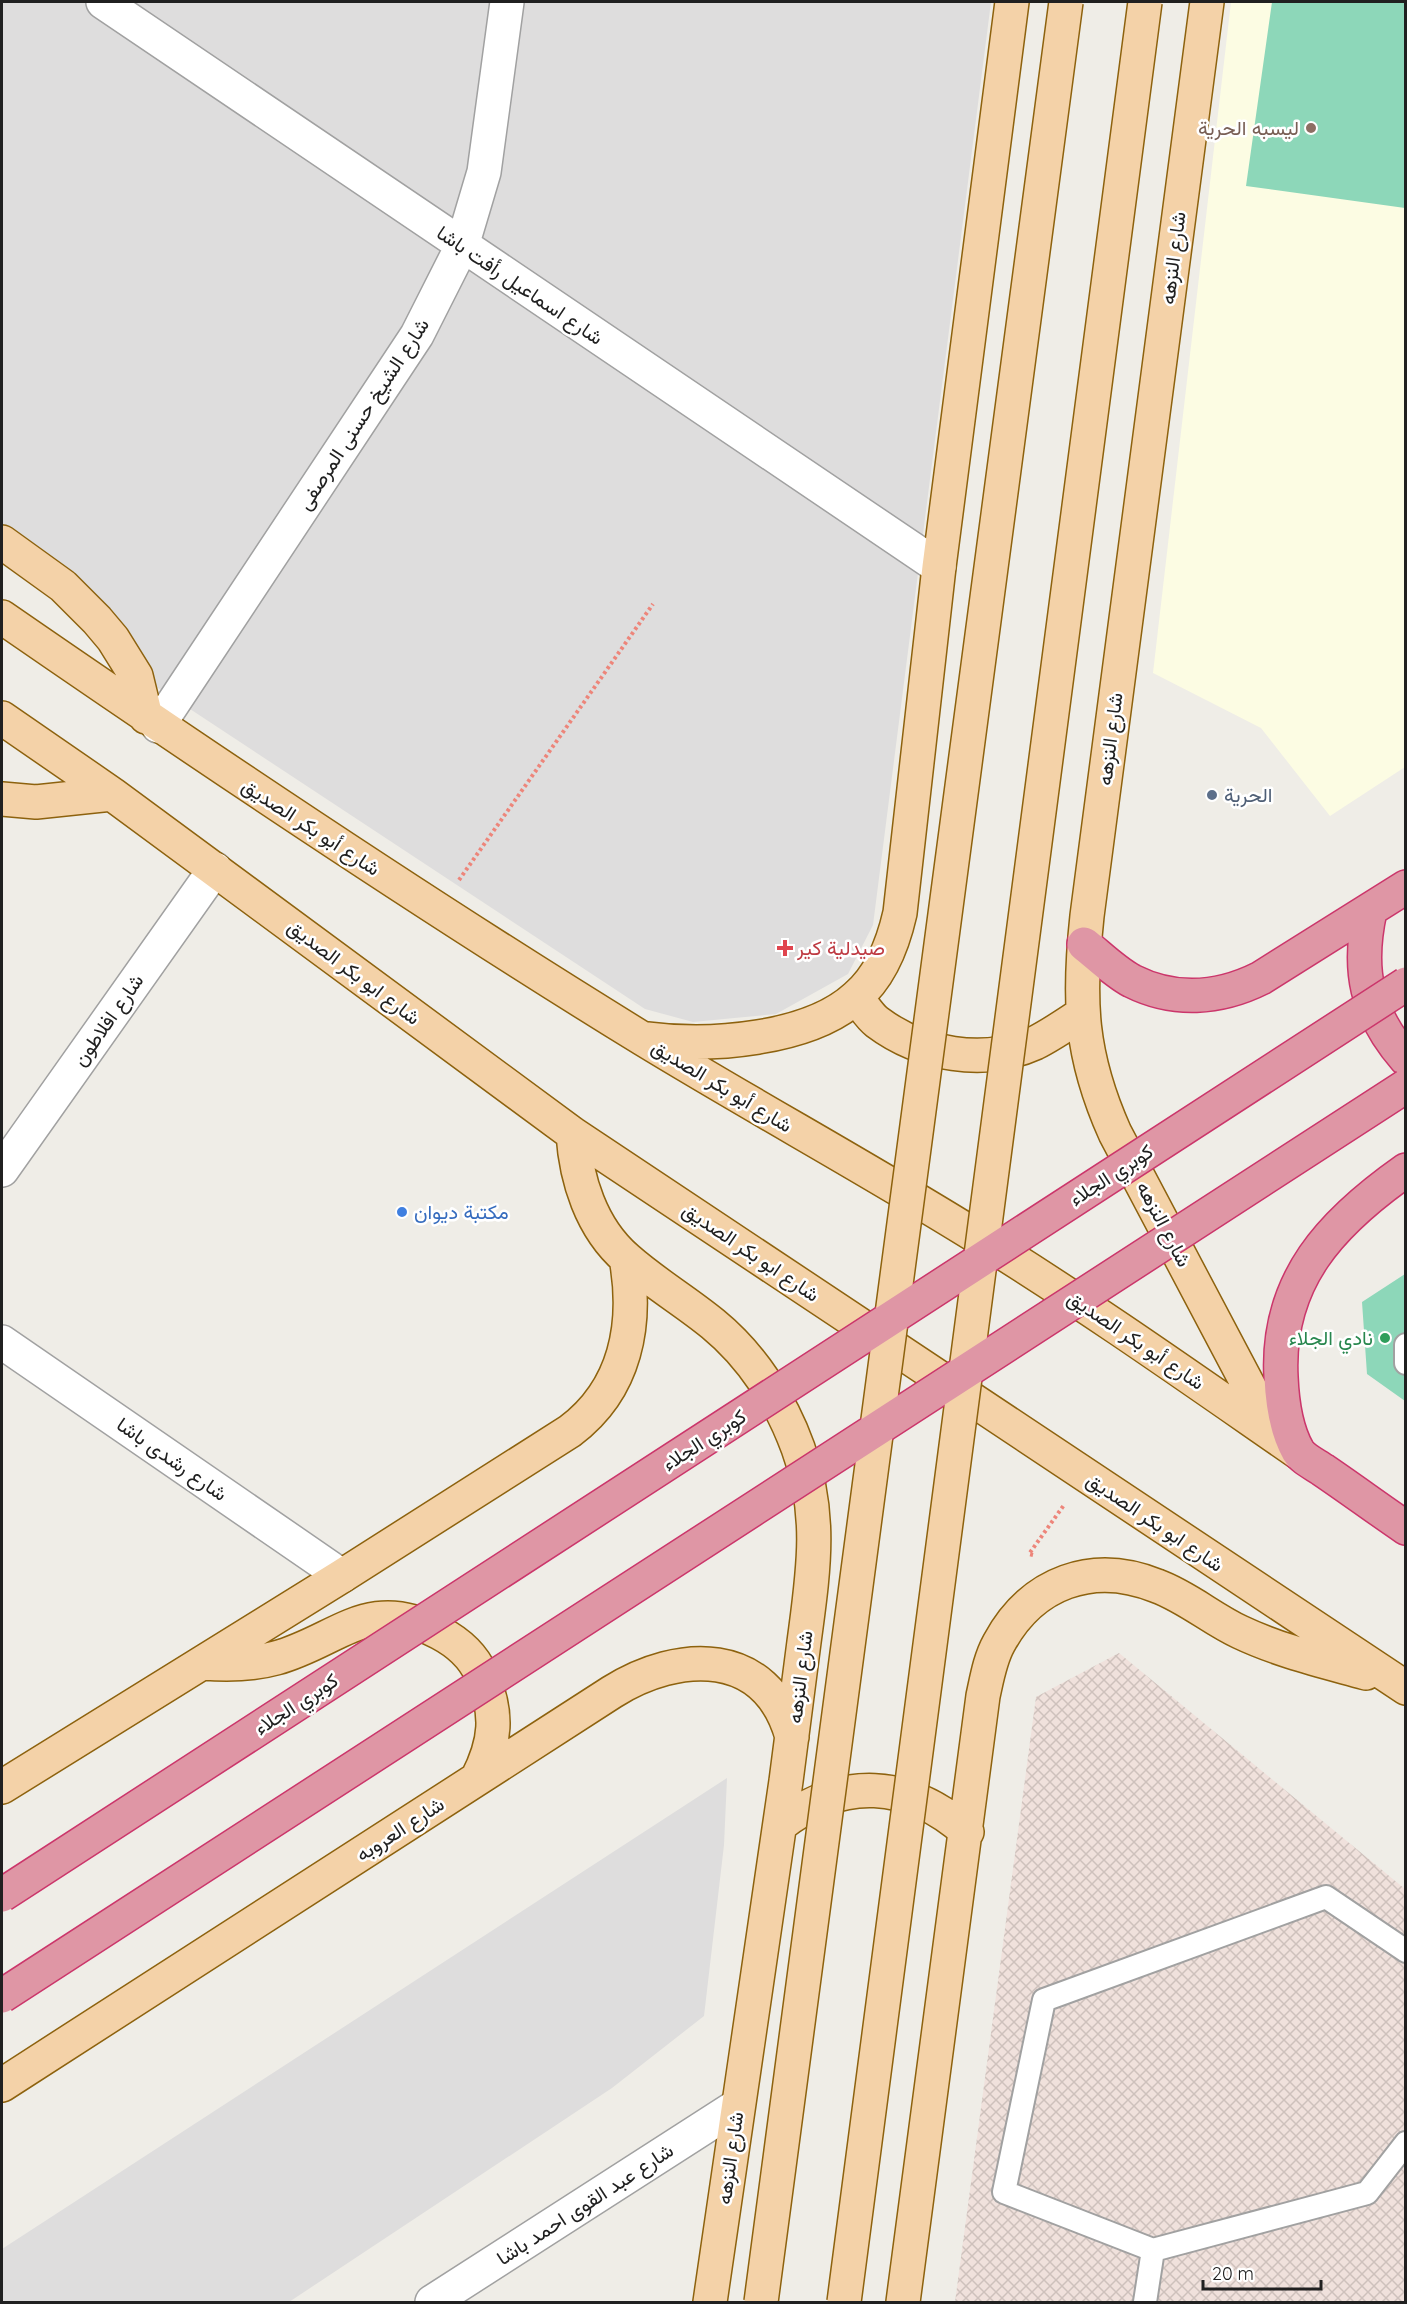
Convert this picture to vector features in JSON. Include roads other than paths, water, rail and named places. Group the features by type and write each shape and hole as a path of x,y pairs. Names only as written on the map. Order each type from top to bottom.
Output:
{"highway":[{"path":"1084,944 1130,980 1151,989 1174,995 1219,994 1241,988 1261,978 1406,887"},
{"path":"1370,911 1364,937 1363,964 1367,991 1376,1016 1389,1040 1406,1059"},
{"name":"كوبري الجلاء","path":"2,1895 1406,984"},
{"path":"2,1996 1406,1086"},
{"path":"1406,1170 1372,1194 1342,1220 1313,1256 1292,1297 1281,1341 1281,1376 1287,1445 1406,1528"}],"main road":[{"path":"643,1039 695,1042 748,1039 821,1019 856,997 886,957 895,936 900,913 939,567 1012,2"},
{"path":"761,2302 1066,2"},
{"path":"844,2302 1145,2"},
{"name":"شارع النزهه","path":"1207,2 1084,944 1081,985 1082,1014 1090,1066 1103,1105 1287,1445"},
{"path":"2,542 63,586 113,639 136,676 152,721"},
{"path":"2,617 152,721"},
{"name":"شارع ابو بكر الصديق","path":"2,718 215,869 573,1134 1400,1684"},
{"name":"شارع أبو بكر الصديق","path":"152,721 438,910 643,1039 990,1245 1118,1328 1287,1445"},
{"path":"2,799 36,802 112,794"},
{"path":"856,997 875,1020 898,1036 924,1047 952,1054 980,1055 1008,1052 1035,1043 1082,1014"},
{"name":"شارع النزهه","path":"573,1134 574,1154 584,1192 601,1228 626,1258 714,1325 738,1348 771,1392 800,1451 814,1516 815,1560 792,1737 737,2106 711,2302"},
{"path":"2,1787 203,1664 570,1431 588,1417 603,1398 615,1377 629,1330 632,1307 631,1283 626,1258"},
{"path":"903,2302 967,1832 983,1695 998,1644 1011,1624 1045,1593 1066,1582 1088,1574 1114,1574 1137,1578 1159,1586 1221,1622 1263,1642 1400,1684"},
{"path":"203,1664 252,1664 276,1658 299,1650 359,1622 382,1618 405,1620 427,1626 448,1637 466,1652 479,1670 489,1691 494,1714 493,1737 487,1759 477,1779"},
{"name":"شارع العروبه","path":"2,2085 630,1681 648,1673 688,1664 706,1663 723,1666 755,1680 778,1705 787,1720 792,1737"},
{"path":"780,1825 798,1811 818,1800 863,1790 886,1791 930,1804 967,1832"}],"street":[{"name":"شارع اسماعيل رأفت باشا","path":"103,2 939,567"},
{"name":"شارع الشيخ حسنى المرصفى","path":"152,721 417,335 462,246 484,172 507,2"},
{"name":"شارع افلاطون","path":"2,1170 215,869"},
{"name":"شارع رشدى باشا","path":"2,1342 342,1576"},
{"name":"شارع عبد القوى احمد باشا","path":"432,2302 737,2106"}],"lane":[{"path":"1406,1345 1406,1362"},
{"path":"1406,1951 1326,1897 1044,2000 1004,2192 1154,2250 1367,2193 1406,2143"},
{"path":"1145,2302 1154,2250"}],"place":[{"name":"ليسبه الحرية","path":"1311,128"},
{"name":"الحرية","path":"1212,795"},
{"name":"صيدلية كير","path":"785,948"},
{"name":"مكتبة ديوان","path":"402,1212"},
{"name":"نادي الجلاء","path":"1385,1338"}]}
